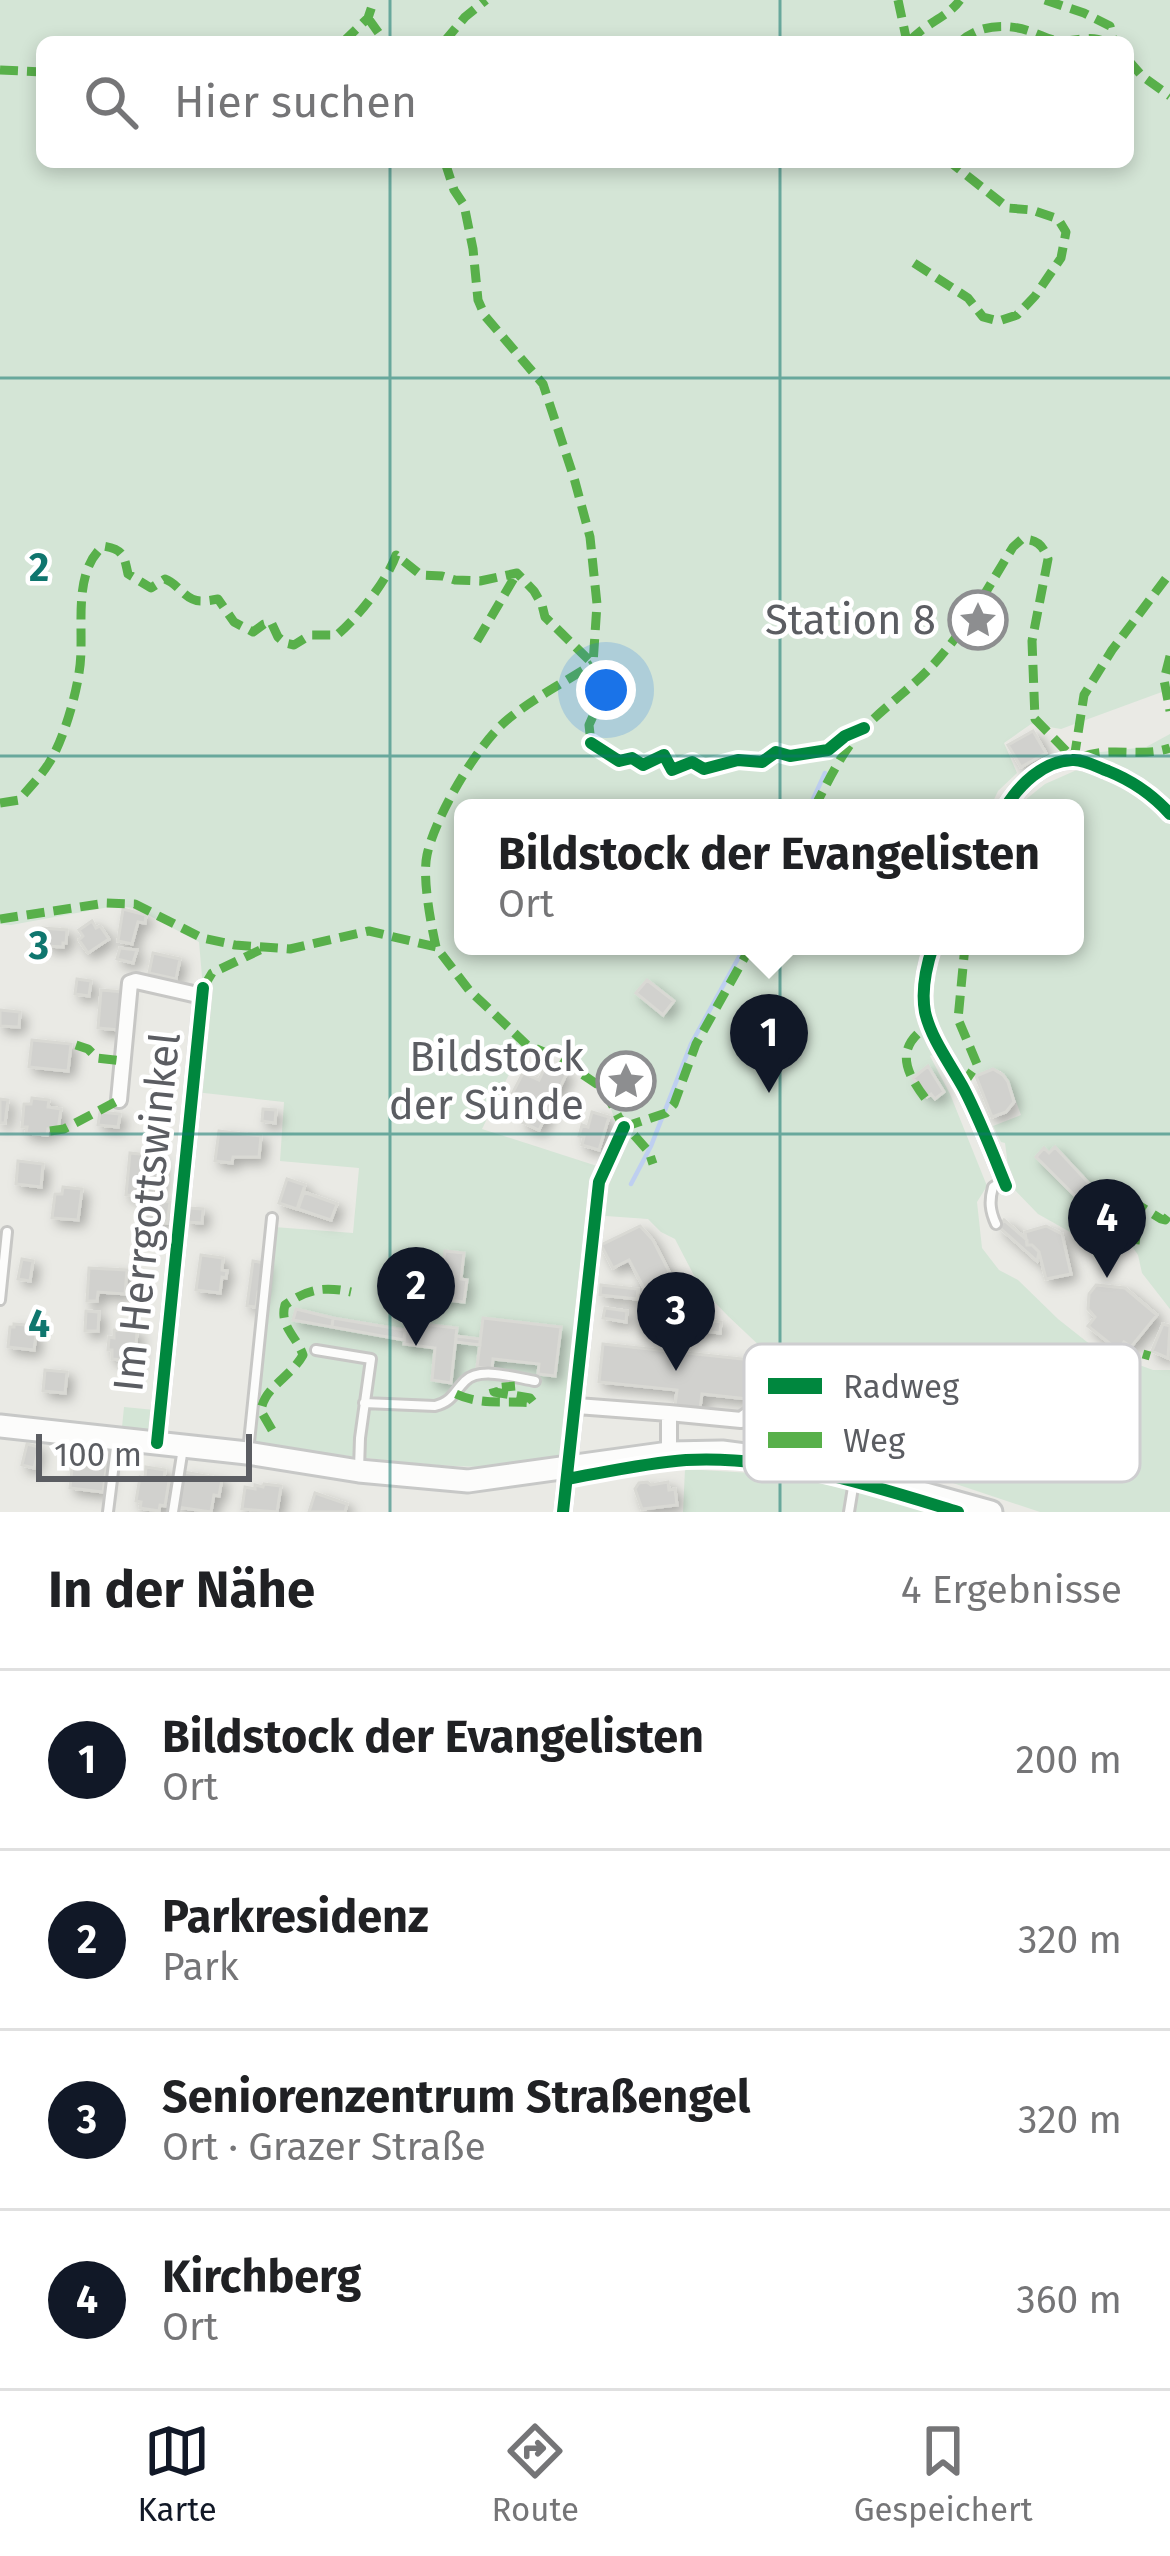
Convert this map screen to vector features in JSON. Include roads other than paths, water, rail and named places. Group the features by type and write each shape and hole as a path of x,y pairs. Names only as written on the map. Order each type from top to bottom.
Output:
{"main road":[{"path":"0,1426 117,1437 359,1472 468,1481 669,1453 744,1454"},
{"path":"854,1483 991,1512"}],"street":[{"path":"1011,799 1039,771 1074,759 1147,791 1170,814"},
{"path":"930,955 924,990 929,1025 970,1101 1005,1183"},
{"name":"Im Herrgottswinkel","path":"119,1100 130,983 202,992 157,1443"},
{"path":"563,1512 599,1182 624,1127"},
{"path":"577,1406 744,1418"},
{"path":"669,1413 669,1453"}],"lane":[{"path":"996,1224 990,1198 993,1187 1005,1183"},
{"path":"248,1454 272,1218"},
{"path":"0,1300 7,1232"},
{"path":"316,1350 371,1360 359,1472"},
{"path":"364,1402 444,1404 469,1376 478,1373 535,1381"},
{"path":"108,1512 117,1437"},
{"path":"173,1512 183,1446"},
{"path":"849,1512 854,1483"}],"waterway":[{"path":"813,799 825,773"},
{"path":"631,1184 691,1044 740,955"}],"place":[{"name":"Station 8","path":"978,620"},
{"name":"Bildstock der Sünde","path":"626,1081"},
{"name":"Bildstock der Evangelisten","path":"769,1093"},
{"name":"Kirchberg","path":"1107,1278"},
{"name":"Parkresidenz","path":"416,1346"},
{"name":"Seniorenzentrum Straßengel","path":"676,1371"}]}
